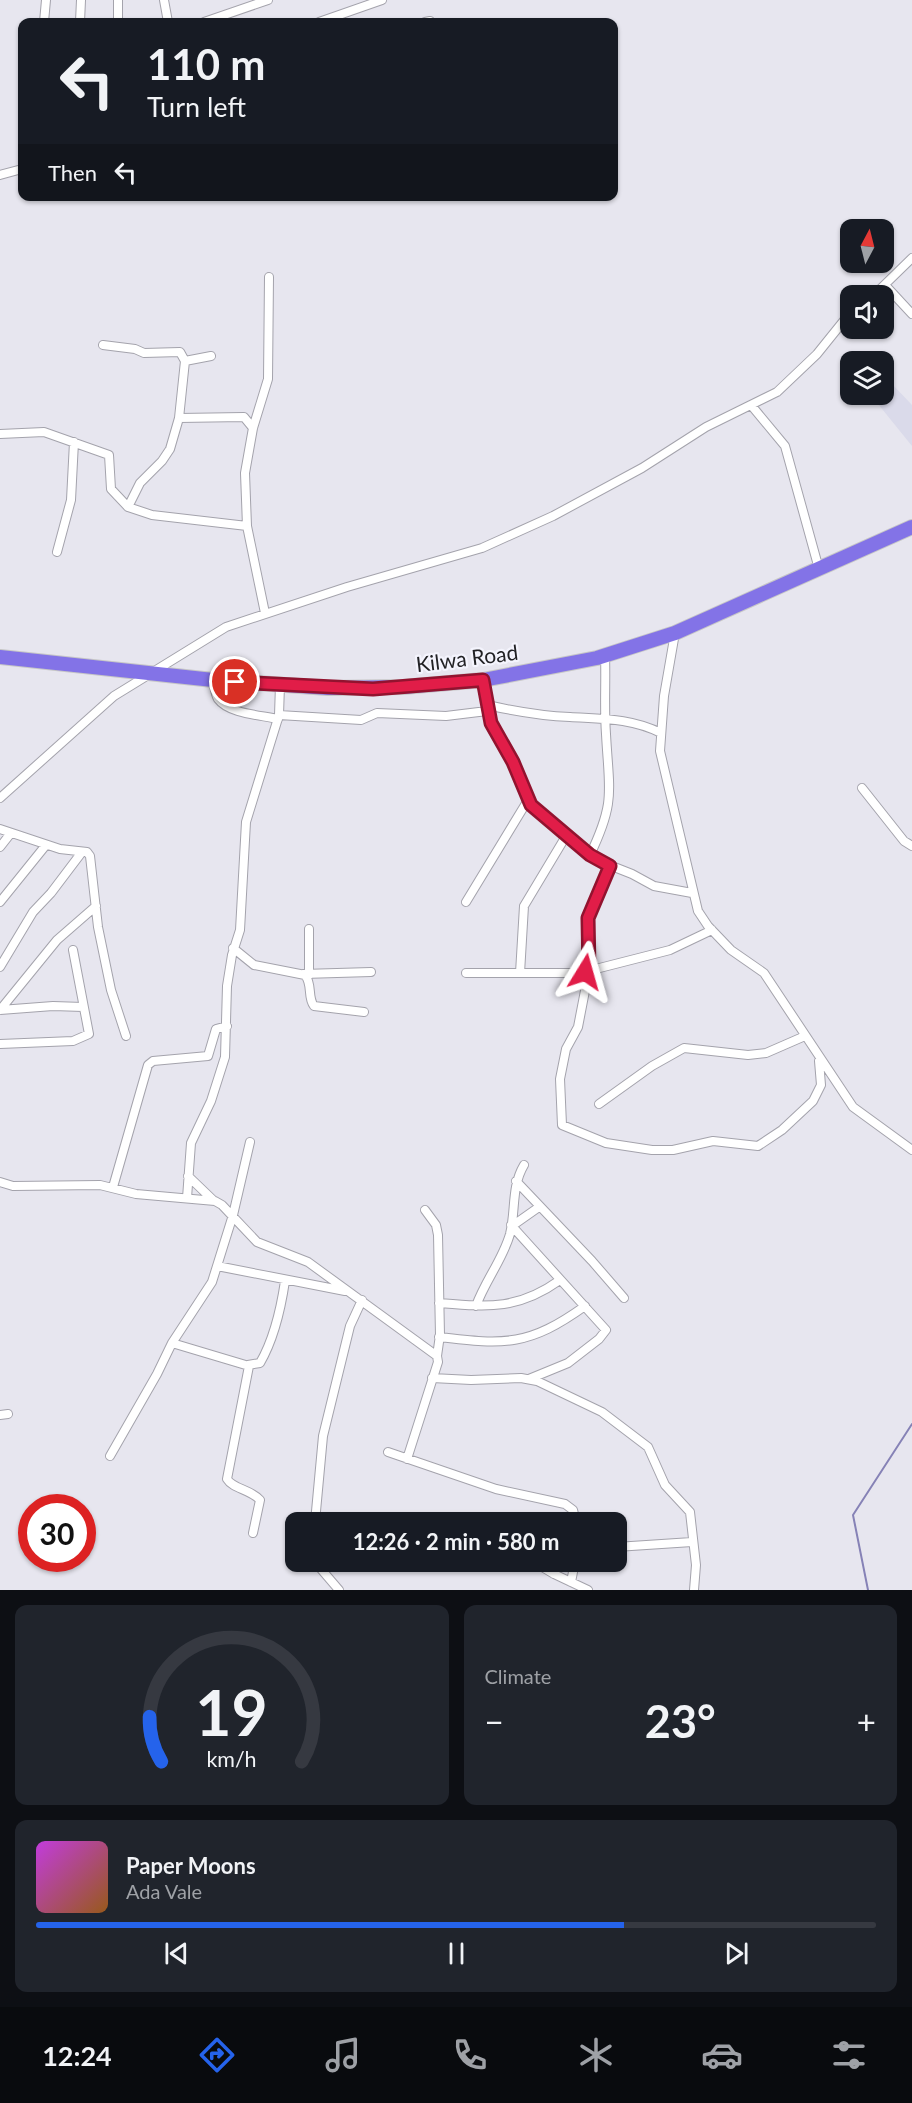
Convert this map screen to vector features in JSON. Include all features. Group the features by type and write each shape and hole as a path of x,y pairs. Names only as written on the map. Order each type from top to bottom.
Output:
{"highway":[{"name":"Kilwa Road","path":"0,657 280,685 373,689 483,680 605,655 675,633 912,527"}],"street":[{"path":"44,18 46,0"},
{"path":"80,18 81,0"},
{"path":"118,0 118,18"},
{"path":"164,0 167,18"},
{"path":"216,18 268,0"},
{"path":"330,18 382,0"},
{"path":"0,175 18,170"},
{"path":"885,285 912,258"},
{"path":"265,613 247,526 245,473 253,428 268,379 270,277"},
{"path":"894,295 912,314"},
{"path":"0,798 94,713 152,672 226,627 502,541 642,468 706,427 785,386 840,329"},
{"path":"103,345 135,349 144,353 180,352 185,361 179,418 169,453 140,483 128,507"},
{"path":"185,361 188,358 211,356"},
{"path":"751,405 785,446 819,569"},
{"path":"179,418 242,417 253,428"},
{"path":"0,434 44,432 110,455 111,489 128,507 161,517 247,526"},
{"path":"57,552 71,500 74,442"},
{"path":"675,633 660,733 660,751 692,893 702,918 731,950 764,973 853,1107 912,1150"},
{"path":"590,855 606,822 611,790 605,718 605,655"},
{"path":"213,680 217,698 224,703 237,710 279,717 361,720 377,713 446,716 487,708 546,715 605,718 647,726 660,733"},
{"path":"483,680 487,708 528,800 536,811 590,855 610,866 632,874 654,886 692,893"},
{"path":"187,1198 191,1143 211,1101 225,1057 227,986 233,948 238,941 240,930 246,822 279,717 280,685"},
{"path":"862,788 904,841 912,846"},
{"path":"466,902 528,800"},
{"path":"0,829 46,845 82,852 90,856 108,978 126,1036"},
{"path":"0,847 10,832"},
{"path":"520,973 524,906 566,836"},
{"path":"0,902 46,845"},
{"path":"0,967 33,912 51,893 82,852"},
{"path":"610,866 588,918 589,970 578,1027 566,1049 560,1079 561,1124 606,1143 652,1150 673,1150 713,1141 758,1146 782,1131 813,1101 821,1085 819,1057"},
{"path":"0,1010 57,940 96,906"},
{"path":"309,929 306,975 309,980 310,1001 314,1006 364,1012"},
{"path":"466,973 580,973 680,947 712,930"},
{"path":"233,948 254,965 306,975 371,972"},
{"path":"0,1044 76,1040 89,1033 73,950"},
{"path":"0,1010 53,1006 83,1007"},
{"path":"113,1187 148,1065 153,1061 208,1056 216,1029 227,1026"},
{"path":"598,1104 652,1066 684,1048 748,1055 766,1053 805,1036"},
{"path":"110,1456 172,1343 212,1282 233,1215 250,1142"},
{"path":"476,1306 483,1285 503,1250 511,1225 516,1181 524,1165"},
{"path":"188,1176 214,1201 233,1215 257,1242 308,1262 438,1356"},
{"path":"516,1181 624,1298"},
{"path":"0,1182 14,1186 76,1184 113,1187 136,1194 214,1201"},
{"path":"511,1225 539,1207"},
{"path":"407,1458 438,1362 440,1337 438,1234 436,1225 425,1210"},
{"path":"511,1225 606,1329 606,1334 568,1363 528,1379"},
{"path":"218,1266 285,1281 347,1291"},
{"path":"439,1303 476,1306 515,1304 560,1280"},
{"path":"172,1343 248,1365 259,1363 278,1317 285,1281"},
{"path":"316,1512 323,1436 350,1326 362,1300"},
{"path":"440,1337 480,1342 527,1338 549,1331 585,1306"},
{"path":"248,1365 246,1386 227,1479 231,1484 250,1490 260,1500 253,1533"},
{"path":"432,1378 528,1379 567,1394 602,1412 651,1449 665,1485 688,1509 696,1565 694,1590"},
{"path":"388,1452 496,1489 565,1504 571,1507 573,1512"},
{"path":"627,1546 692,1542"},
{"path":"324,1572 339,1590"},
{"path":"551,1572 588,1590"},
{"path":"571,1582 573,1572"}],"shaded area":[{"path":"894,386 912,405 912,446 879,405 894,405"}],"waterway":[{"path":"868,1590 853,1515 912,1424"}],"route":[{"path":"235,682 373,689 483,680 491,723 513,762 531,805 590,855 610,866 596,894 588,918 589,970 585,972"}]}
